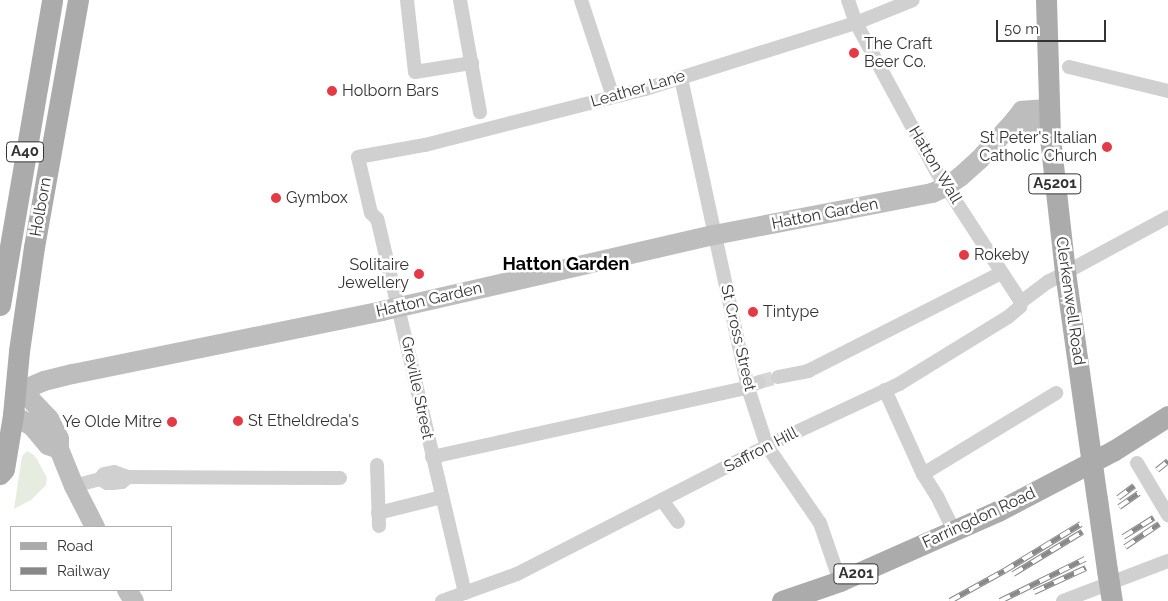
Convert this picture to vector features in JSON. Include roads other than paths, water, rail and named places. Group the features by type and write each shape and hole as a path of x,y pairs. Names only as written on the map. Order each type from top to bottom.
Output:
{"main road":[{"name":"Holborn","path":"0,305 52,0"},
{"name":"Holborn","path":"13,384 34,247 78,0"},
{"name":"Clerkenwell Road","path":"1046,0 1049,116 1065,272 1082,382 1090,462 1109,585"},
{"name":"Hatton Garden","path":"13,384 44,381 399,306 714,235 932,193 946,187 979,160 1022,111 1049,116"},
{"name":"A40","path":"0,474 4,469 7,410 13,384"},
{"path":"13,384 49,419 59,439 59,449 74,486 95,526"},
{"path":"7,410 32,426 48,445 59,449"},
{"name":"Farringdon Road","path":"782,601 840,581 954,531 1090,462 1168,416"}],"street":[{"path":"407,0 415,72 472,63"},
{"path":"460,0 480,112"},
{"path":"581,0 613,97"},
{"name":"Hatton Wall","path":"848,0 856,23 946,187 1021,302"},
{"name":"Leather Lane","path":"358,157 425,145 681,78 856,23 913,0"},
{"path":"1069,67 1168,91"},
{"name":"St Cross Street","path":"681,78 714,235 754,385 767,446 816,515 840,581"},
{"name":"Greville Street","path":"358,157 370,213 378,219 465,593"},
{"name":"Saffron Hill","path":"442,601 524,570 767,446 885,390 1008,316 1020,307 1021,302 1048,282 1168,217"},
{"path":"778,377 808,371 1001,272"},
{"path":"432,457 754,385"},
{"path":"885,390 923,474 937,496 954,531"},
{"path":"923,474 1056,393"},
{"path":"1137,463 1168,515"},
{"path":"377,465 378,520 442,497"},
{"path":"74,486 114,472 128,477 340,478"},
{"path":"662,500 678,522"},
{"path":"1063,601 1168,561"}],"tunnel":[{"path":"759,382 778,377"}],"railway":[{"path":"1157,470 1168,461"},
{"path":"1118,498 1134,486"},
{"path":"1119,507 1139,493"},
{"path":"1123,537 1154,518"},
{"path":"950,601 1004,571 1081,524"},
{"path":"1125,547 1159,524"},
{"path":"1013,574 1082,532"},
{"path":"1000,601 1085,559"},
{"path":"1034,592 1086,568"}],"place":[{"name":"The Craft Beer Co.","path":"854,53"},
{"name":"Holborn Bars","path":"332,91"},
{"name":"St Peter's Italian Catholic Church","path":"1107,147"},
{"name":"Gymbox","path":"276,198"},
{"name":"Rokeby","path":"964,255"},
{"name":"Solitaire Jewellery","path":"419,274"},
{"name":"Tintype","path":"753,312"},
{"name":"St Etheldreda's","path":"238,421"},
{"name":"Ye Olde Mitre","path":"172,422"}],"district":[{"name":"Hatton Garden","path":"566,264"}]}
